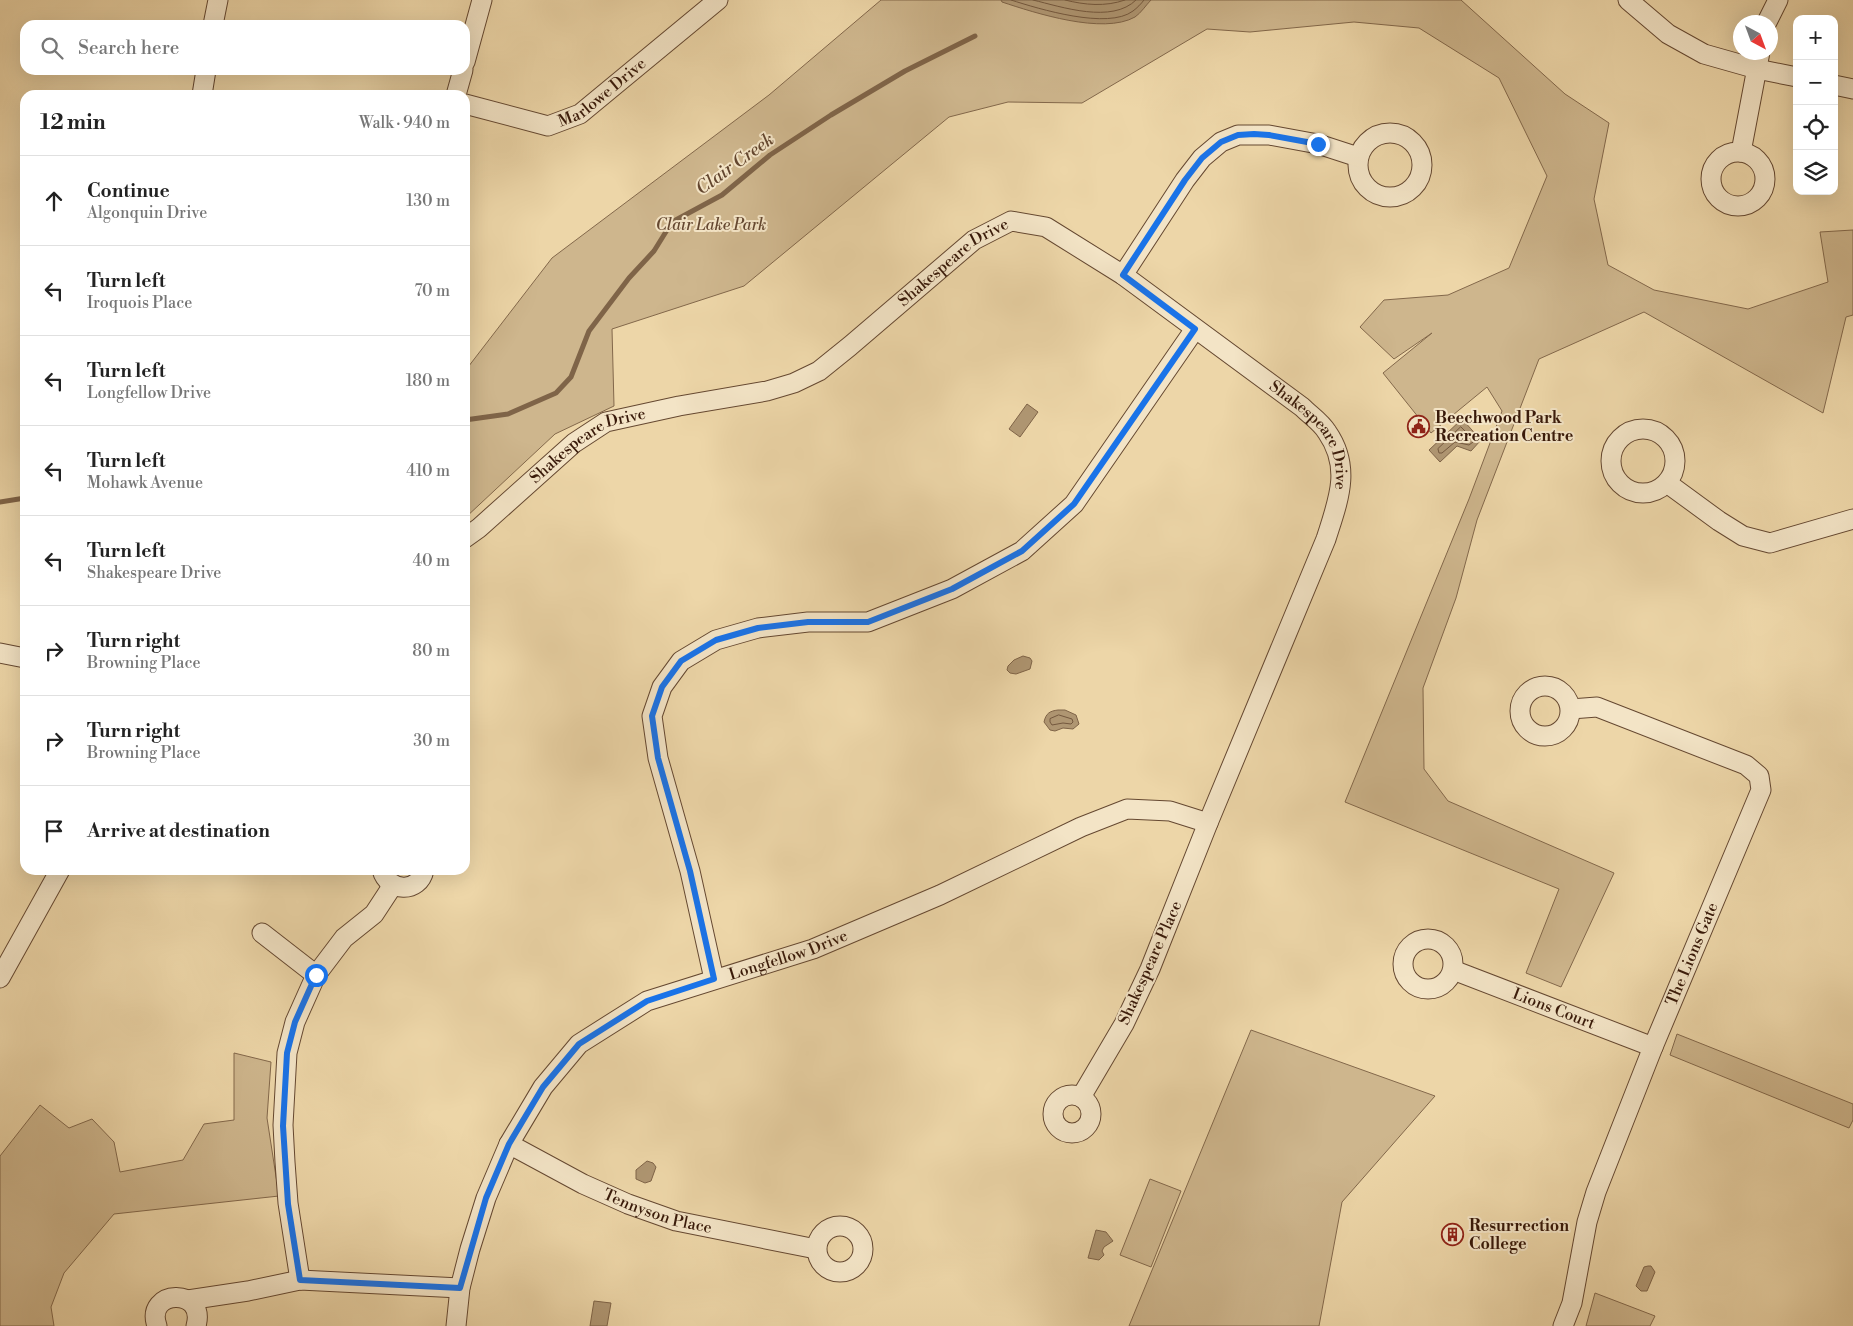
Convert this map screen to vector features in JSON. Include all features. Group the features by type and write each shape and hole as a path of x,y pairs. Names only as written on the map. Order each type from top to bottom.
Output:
{"street":[{"path":"214,20 218,0"},
{"path":"470,44 482,0"},
{"name":"Marlowe Drive","path":"470,105 548,126 580,114 718,0"},
{"path":"1628,0 1668,34 1704,54 1758,61 1793,75"},
{"path":"1770,15 1778,0"},
{"path":"1741,152 1758,61"},
{"path":"203,90 205,75"},
{"path":"457,90 462,75"},
{"path":"1838,86 1853,89"},
{"path":"1123,275 1185,180 1202,158 1221,142 1238,135 1269,135 1318,144 1358,158"},
{"name":"Shakespeare Drive","path":"470,534 574,443 606,422 768,391 794,383 819,371 974,240 1011,220 1046,227 1123,275 1302,407 1326,431 1340,459 1340,494 1326,539 1208,823"},
{"path":"714,979 690,871 658,758 652,716 662,687 681,661 716,640 758,628 808,622 868,622 952,589 1022,551 1074,504 1195,329"},
{"path":"1667,483 1743,536 1770,543 1853,519"},
{"path":"0,653 20,657"},
{"name":"The Lions Gate","path":"1563,1326 1572,1303 1587,1222 1596,1192 1653,1047 1761,790 1759,776 1746,764 1597,707 1571,709"},
{"name":"Longfellow Drive","path":"456,1326 460,1288 486,1198 509,1144 543,1087 579,1044 647,1001 813,949 940,895 1081,826 1127,809 1170,810 1208,823"},
{"name":"Shakespeare Place","path":"1081,1097 1136,1000 1168,927 1208,823"},
{"path":"0,978 57,875"},
{"path":"300,1280 288,1204 283,1126 287,1053 295,1022 316,975 344,938 374,914 387,878 403,888 415,885 421,880 422,875"},
{"path":"262,933 316,975"},
{"name":"Lions Court","path":"1453,970 1653,1047"},
{"name":"Tennyson Place","path":"509,1144 583,1184 628,1204 676,1221 816,1249"},
{"path":"157,1326 156,1314 160,1305 165,1300 177,1297 188,1300 248,1291 300,1280 460,1288"},
{"path":"188,1300 193,1305 197,1314 196,1326"}],"green space":[{"name":"Clair Lake Park","path":"881,0 1461,0 1565,94 1609,123 1594,199 1608,265 1654,290 1748,309 1828,282 1820,232 1853,230 1853,315 1846,317 1823,413 1644,312 1539,359 1477,520 1456,598 1423,688 1424,769 1448,801 1614,873 1561,987 1526,973 1559,889 1345,802 1469,499 1502,411 1487,387 1431,433 1383,373 1432,333 1394,359 1360,327 1384,300 1448,295 1509,268 1547,176 1499,78 1419,28 1354,22 1250,32 1207,29 1082,103 1008,102 949,117 744,286 612,329 614,406 555,434 470,513 470,365 552,258 769,95"},
{"path":"1251,1030 1435,1096 1342,1202 1319,1326 1129,1326"},
{"path":"1677,1034 1853,1104 1853,1120 1849,1128 1670,1055"},
{"path":"234,1053 271,1062 267,1118 279,1196 114,1214 64,1273 51,1307 54,1326 0,1326 0,1156 40,1105 69,1128 92,1119 114,1142 120,1172 183,1160 204,1124 234,1120"},
{"path":"1150,1179 1181,1191 1151,1267 1120,1255"},
{"path":"1595,1293 1655,1316 1650,1326 1586,1326"}],"water":[{"path":"1001,0 1151,0 1135,17 1121,22 1105,24 1069,20 1032,12 1002,2"},
{"path":"1027,404 1038,412 1020,437 1009,429"},
{"path":"1462,419 1481,440 1471,451 1457,446 1440,462 1429,450"},
{"path":"1023,656 1030,658 1032,661 1030,669 1016,674 1010,673 1007,670 1008,666 1014,660"},
{"path":"1058,710 1065,710 1076,715 1079,724 1073,729 1050,730 1044,722 1046,716"},
{"path":"647,1161 653,1163 656,1167 651,1181 645,1183 636,1179 636,1170"},
{"path":"1096,1230 1106,1232 1113,1241 1104,1247 1102,1251 1104,1255 1099,1260 1088,1258"},
{"path":"1651,1266 1655,1272 1647,1291 1641,1291 1636,1286 1644,1267"},
{"path":"594,1301 611,1303 607,1326 590,1326"}],"waterway":[{"name":"Clair Creek","path":"470,419 508,414 556,393 571,377 589,331 629,278 654,251 672,222 722,195 770,155 831,115 905,71 975,36"},
{"name":"Clair Creek","path":"0,502 20,499"}],"place":[{"name":"Beechwood Park Recreation Centre","path":"1419,427"},
{"name":"Resurrection College","path":"1453,1235"}],"route":[{"path":"316,975 295,1022 287,1053 283,1126 288,1204 300,1280 460,1288 486,1198 509,1144 543,1087 579,1044 647,1001 714,979 679,827 658,758 652,716 662,687 681,661 716,640 758,628 808,622 868,622 952,589 1022,551 1074,504 1195,329 1123,275 1185,180 1202,158 1221,142 1238,135 1269,135 1318,144"}]}
